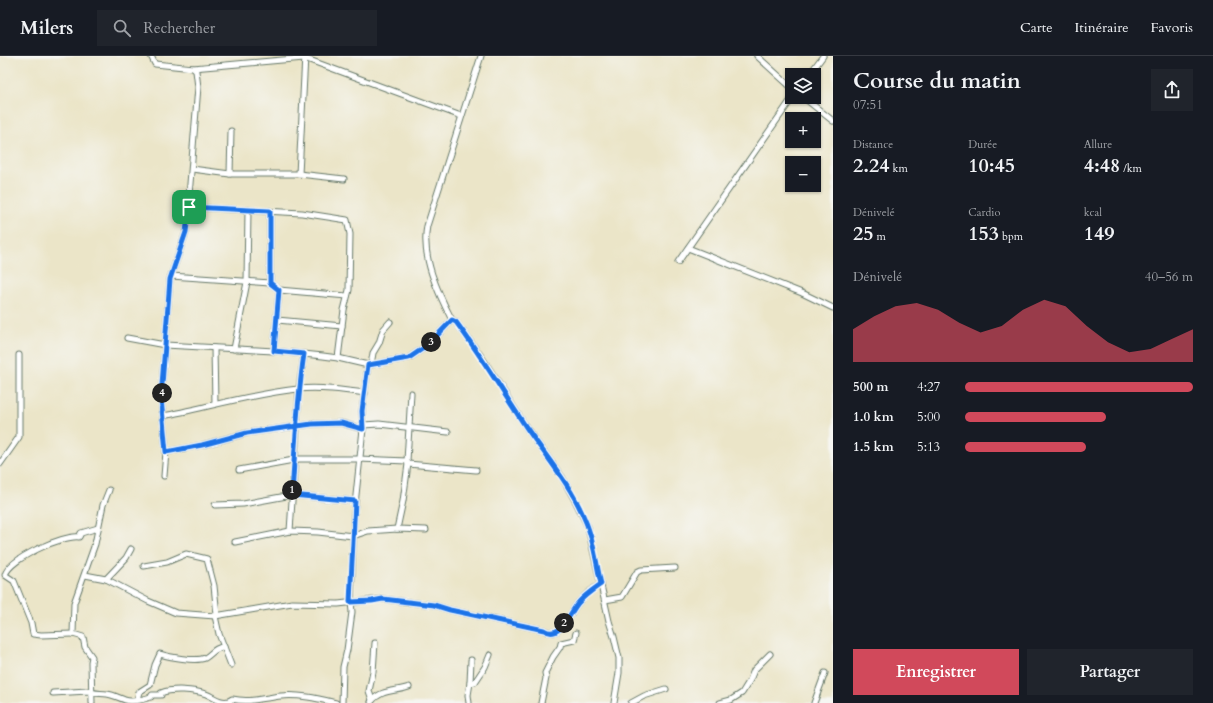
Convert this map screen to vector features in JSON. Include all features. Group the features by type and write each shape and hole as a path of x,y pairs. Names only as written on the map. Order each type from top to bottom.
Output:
{"street":[{"path":"151,56 155,64 193,68 304,57 462,116"},
{"path":"481,56 426,234 428,260 438,294 452,320 456,322 483,359 528,430 562,478 588,527 619,658 619,673 614,703"},
{"path":"757,56 785,82"},
{"path":"814,68 823,56"},
{"path":"298,174 304,57"},
{"path":"164,476 166,452 161,398 164,345 171,276 186,232 189,207 198,87 196,71 193,68"},
{"path":"678,262 788,104"},
{"path":"812,104 833,121"},
{"path":"230,174 231,131"},
{"path":"192,169 230,174 298,174 344,179"},
{"path":"189,207 302,213 347,220 350,234 349,290 344,310 338,358"},
{"path":"234,349 247,282 248,210"},
{"path":"270,211 270,283"},
{"path":"688,248 802,293 833,308"},
{"path":"171,276 270,283 279,290 347,296"},
{"path":"274,351 279,290"},
{"path":"277,320 342,326"},
{"path":"127,338 164,345 304,354 338,358 370,365 409,358 428,345 452,320"},
{"path":"342,703 343,667 347,650 352,612 350,602 353,536 355,501 363,427 362,411 373,353 379,343 383,330 390,322"},
{"path":"214,348 215,404"},
{"path":"290,531 299,389 304,354"},
{"path":"0,464 19,438 19,355"},
{"path":"163,416 215,404 299,389 336,389 365,393"},
{"path":"397,529 403,501 411,393"},
{"path":"166,452 202,445 247,433 312,424 341,423 363,427 379,424 448,432"},
{"path":"240,470 294,460 359,459 407,462 476,470"},
{"path":"73,634 74,603 95,544 103,505 109,490"},
{"path":"215,505 243,504 292,495 355,501"},
{"path":"92,703 92,657 85,647 83,637 73,634 33,634 31,623 14,581 5,575 5,572 12,564 39,549 69,538 79,537 81,533 98,528"},
{"path":"235,542 290,531 318,532 353,536 368,531 397,529 426,530"},
{"path":"106,579 126,558 131,549"},
{"path":"144,566 167,562 186,554 207,559 215,592 216,616 224,647 231,665"},
{"path":"605,600 622,597 637,572 641,570 675,568"},
{"path":"85,575 106,579 142,598 176,613 216,616 292,603 338,604 383,599 434,605 450,610 549,632 560,629 579,602 601,584"},
{"path":"541,703 546,678 545,673 553,657 560,648 561,643 574,640 576,634"},
{"path":"371,702 369,690 373,672 374,643"},
{"path":"133,701 139,692 150,685 155,665 160,654 198,659 204,658 219,647 224,647"},
{"path":"720,703 731,700 742,693 754,670 770,654"},
{"path":"470,683 475,682 485,667 490,655"},
{"path":"469,703 468,695 471,660"},
{"path":"814,703 825,673"},
{"path":"371,702 380,693 409,687"},
{"path":"53,694 88,691 93,693 108,694 133,701 142,700 151,697 152,695 161,695 161,692 170,689 195,692 212,697 218,701 230,702 232,699 244,702 281,696 303,697 336,703"},
{"path":"631,703 644,696 666,689"}],"route":[{"path":"189,207 186,232 170,279 161,398 166,452 202,445 247,433 297,426 312,424 341,423 363,429 362,411 368,365 409,358 428,345 452,320 456,322 472,343 528,430 562,478 588,527 601,584 579,602 560,629 549,632 450,610 434,605 383,599 350,602 355,501 292,495 297,426 299,389 304,354 274,351 279,290 270,283 270,211 189,207"}]}
